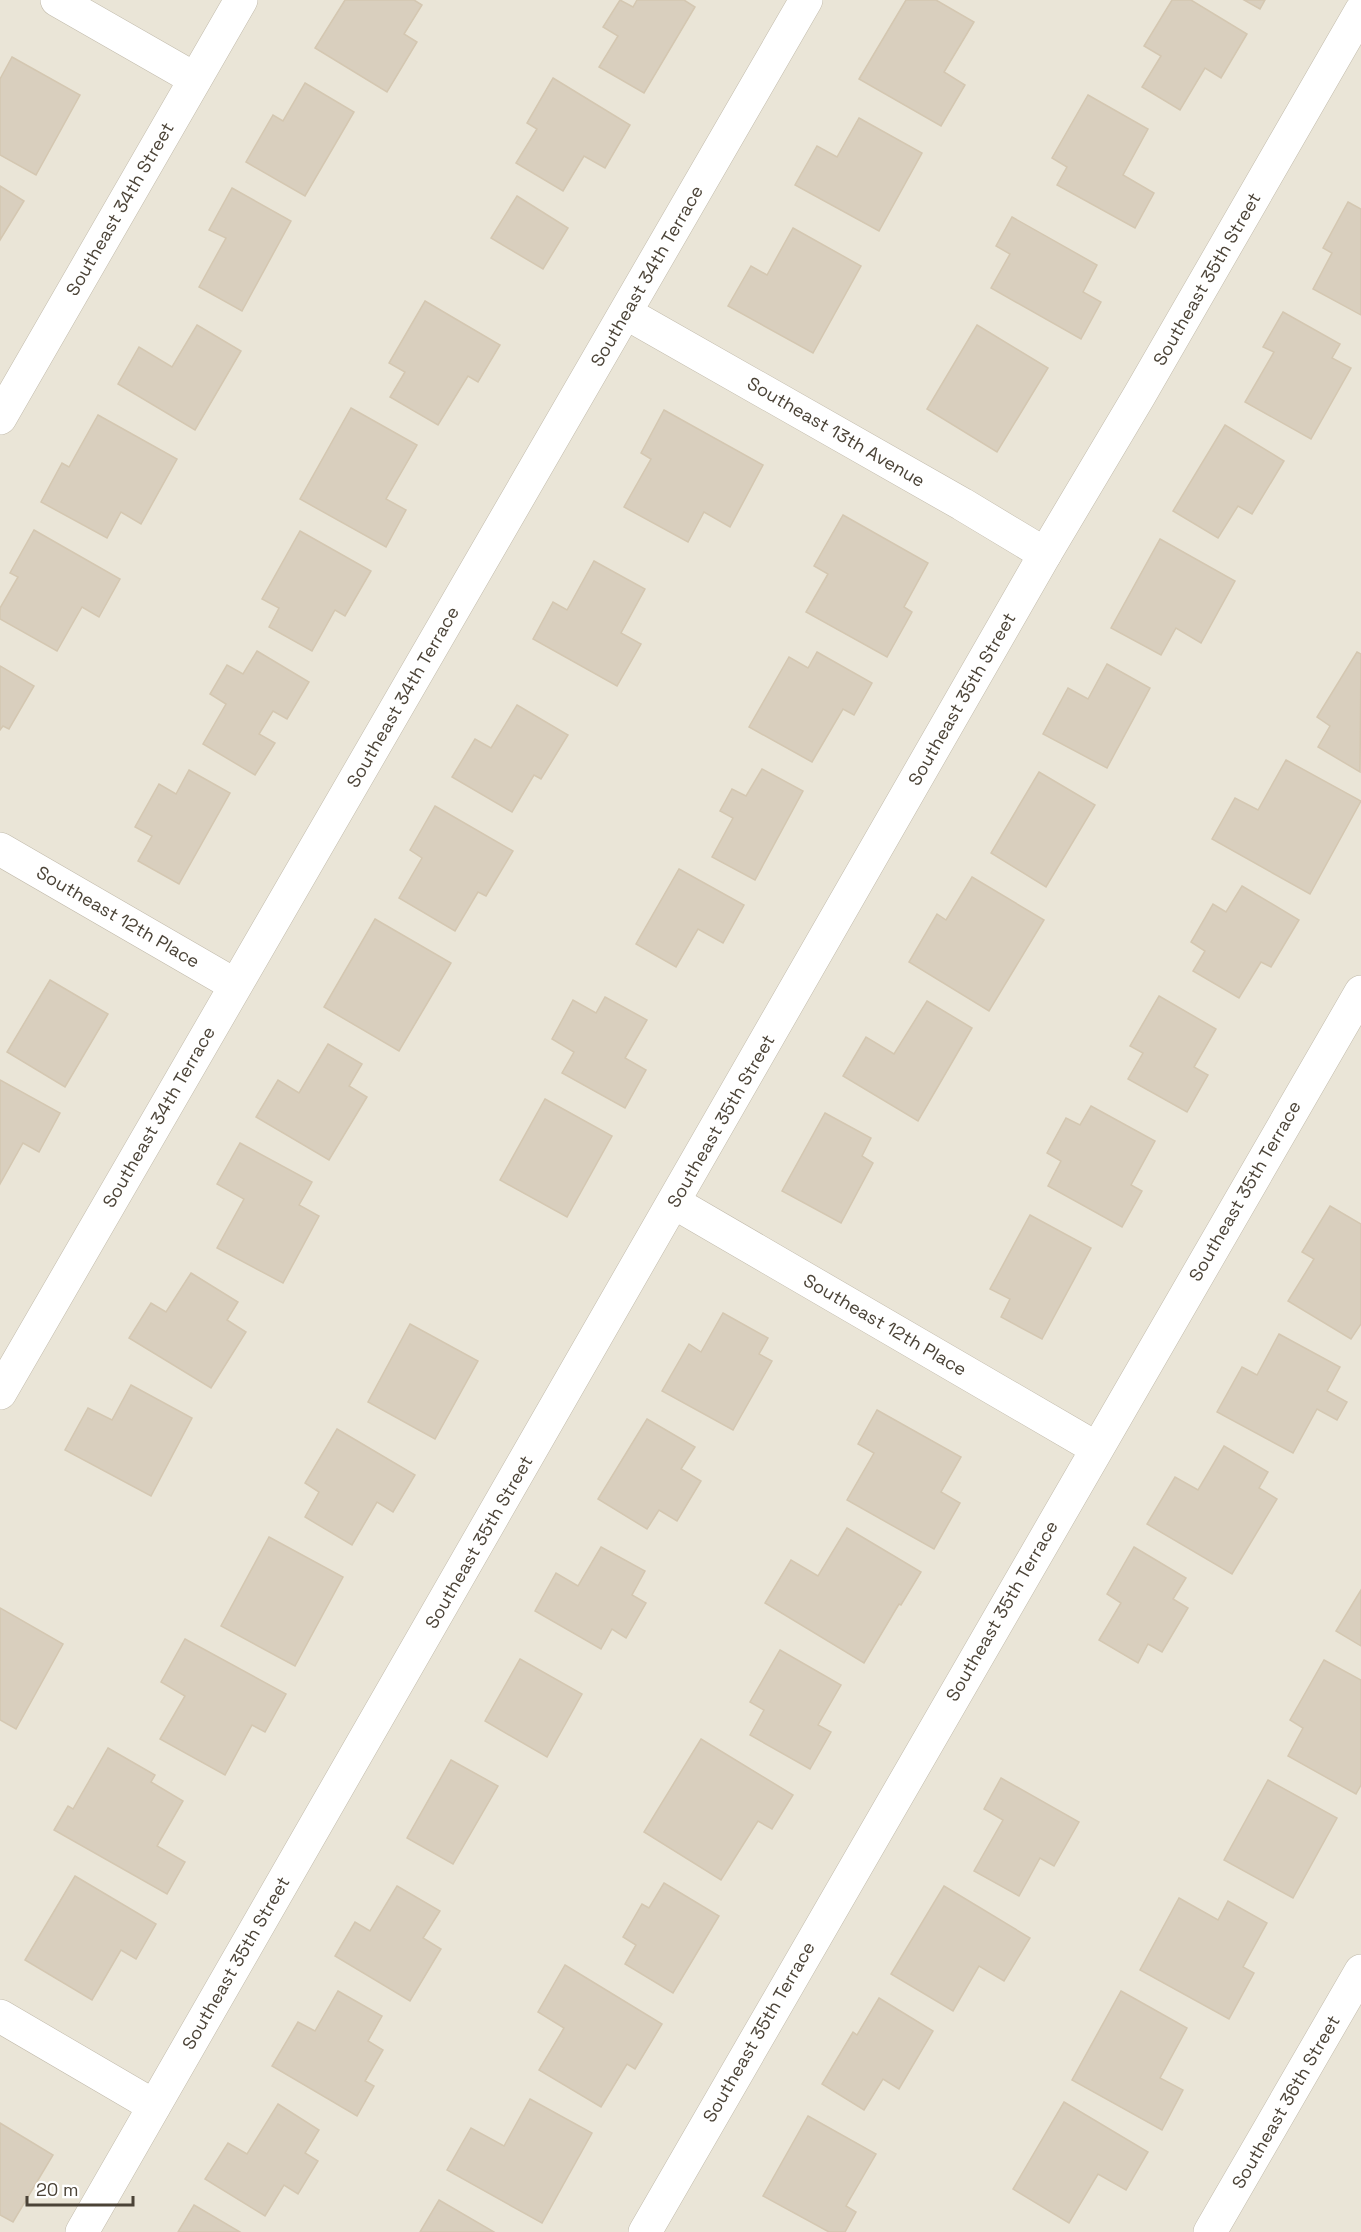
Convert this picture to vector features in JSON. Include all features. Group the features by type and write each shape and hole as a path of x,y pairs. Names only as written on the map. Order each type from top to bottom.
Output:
{"street":[{"path":"57,0 195,79"},
{"name":"Southeast 34th Street","path":"0,418 241,0"},
{"name":"Southeast 34th Terrace","path":"0,1393 806,0"},
{"name":"Southeast 35th Street","path":"82,2232 675,1203 1045,554 1361,11"},
{"name":"Southeast 13th Avenue","path":"626,313 962,504 1045,554"},
{"name":"Southeast 12th Place","path":"0,849 235,985"},
{"name":"Southeast 35th Terrace","path":"645,2232 1361,992"},
{"name":"Southeast 12th Place","path":"675,1203 1096,1448"},
{"name":"Southeast 36th Street","path":"1210,2232 1361,1971"},
{"path":"0,2016 154,2106"}],"shaded area":[{"path":"0,0 1361,0 1361,2232 0,2232"}],"building":[{"path":"345,0 414,0 422,5 404,34 417,42 387,92 315,48"},
{"path":"620,0 633,7 637,0 684,0 695,7 644,93 599,67 618,36 603,27"},
{"path":"906,0 936,0 974,22 944,72 965,85 941,126 859,79"},
{"path":"1172,0 1191,0 1247,34 1221,78 1205,68 1180,110 1142,87 1161,56 1144,46"},
{"path":"1244,0 1265,0 1260,9"},
{"path":"12,57 80,95 36,175 0,155 0,79"},
{"path":"553,78 630,125 605,168 584,156 563,191 516,163 537,129 527,123"},
{"path":"305,83 354,112 305,196 246,162 273,115 283,121"},
{"path":"1088,95 1148,129 1123,175 1154,193 1135,228 1057,185 1067,167 1052,158"},
{"path":"859,118 922,153 879,231 795,185 817,146 837,157"},
{"path":"0,186 24,201 0,240"},
{"path":"232,188 291,221 242,311 199,287 226,238 209,230"},
{"path":"517,196 568,228 543,269 491,238"},
{"path":"1348,202 1361,209 1361,315 1313,289 1332,253 1323,248"},
{"path":"1012,217 1097,265 1083,292 1101,302 1081,339 991,288 1010,254 996,246"},
{"path":"793,228 861,266 813,353 728,306 751,266 767,275"},
{"path":"425,301 500,345 478,382 468,376 438,425 390,397 405,372 389,363"},
{"path":"1283,312 1340,344 1332,358 1351,368 1311,439 1245,402 1274,352 1263,347"},
{"path":"197,325 241,351 195,430 118,384 139,347 172,367"},
{"path":"977,325 1048,368 997,452 927,409"},
{"path":"351,408 417,445 386,499 406,510 386,547 300,499"},
{"path":"664,410 763,465 730,527 704,512 688,542 624,507 651,459 641,453"},
{"path":"98,415 177,459 141,524 121,512 107,538 41,502 62,463 69,467"},
{"path":"1225,425 1284,461 1252,514 1238,506 1218,538 1173,511"},
{"path":"843,515 928,563 904,607 912,612 887,657 806,612 828,574 814,566"},
{"path":"34,530 120,579 99,617 82,607 57,651 0,619 0,608 18,577 10,573"},
{"path":"300,531 371,571 345,616 335,610 312,651 269,627 279,608 262,599"},
{"path":"1160,539 1235,581 1201,643 1176,628 1161,655 1111,628"},
{"path":"594,561 645,589 621,633 641,644 617,686 533,639 553,602 567,610"},
{"path":"257,651 309,682 287,719 273,711 259,734 275,743 255,775 203,744 226,704 210,694 227,665 243,674"},
{"path":"817,652 872,683 854,715 843,709 812,762 749,727 789,657 808,668"},
{"path":"1357,652 1361,654 1360,772 1318,747 1330,726 1317,717"},
{"path":"1107,664 1150,688 1107,768 1043,734 1068,688 1088,699"},
{"path":"0,666 34,686 9,729 3,726 0,730"},
{"path":"517,705 568,735 541,779 534,775 512,812 452,777 475,739 491,748"},
{"path":"1286,760 1361,801 1310,894 1212,839 1235,798 1258,810"},
{"path":"762,769 803,791 755,880 712,857 733,818 720,811 732,789 746,796"},
{"path":"189,770 230,793 179,884 138,861 152,836 135,827 159,784 176,794"},
{"path":"1039,772 1095,805 1046,887 991,853"},
{"path":"435,806 513,851 486,896 478,892 455,931 399,898 422,858 410,850"},
{"path":"679,869 744,905 723,943 698,929 676,967 636,944"},
{"path":"972,877 1044,920 989,1011 909,962 937,914 946,920"},
{"path":"1242,886 1299,920 1271,967 1261,962 1239,998 1193,971 1205,951 1191,942 1213,904 1226,912"},
{"path":"375,919 451,963 399,1051 324,1007"},
{"path":"50,980 108,1014 65,1087 7,1052"},
{"path":"1159,996 1216,1029 1194,1067 1208,1075 1187,1112 1128,1079 1143,1053 1130,1046"},
{"path":"605,997 647,1020 625,1058 646,1070 625,1108 562,1073 574,1052 552,1039 573,1000 596,1013"},
{"path":"927,1001 972,1028 918,1121 843,1076 866,1037 894,1054"},
{"path":"328,1044 362,1064 349,1086 367,1097 329,1160 256,1117 278,1080 299,1093"},
{"path":"0,1080 60,1113 39,1152 23,1143 0,1184"},
{"path":"545,1099 612,1136 567,1217 500,1180"},
{"path":"1091,1106 1155,1141 1131,1185 1142,1191 1122,1227 1048,1186 1061,1161 1047,1153 1066,1118 1080,1125"},
{"path":"825,1113 871,1138 862,1156 873,1163 841,1223 782,1191"},
{"path":"240,1143 312,1182 299,1205 319,1216 283,1283 217,1248 244,1199 217,1184"},
{"path":"1330,1206 1361,1224 1361,1324 1351,1339 1288,1301 1314,1259 1302,1252"},
{"path":"1030,1215 1091,1248 1042,1339 1001,1317 1010,1299 990,1289"},
{"path":"191,1273 238,1302 227,1320 246,1332 211,1388 129,1338 151,1303 166,1312"},
{"path":"723,1313 768,1338 759,1354 772,1361 733,1430 662,1391 689,1344 701,1352"},
{"path":"410,1324 478,1361 435,1439 368,1402"},
{"path":"1279,1334 1340,1367 1327,1391 1347,1402 1337,1420 1317,1409 1293,1453 1217,1412 1242,1367 1257,1375"},
{"path":"131,1385 192,1418 151,1496 65,1450 88,1408 112,1420"},
{"path":"877,1410 961,1457 941,1492 960,1503 934,1549 847,1500 874,1453 858,1444"},
{"path":"647,1419 695,1447 681,1469 701,1481 677,1521 659,1510 647,1529 598,1499"},
{"path":"337,1429 415,1475 393,1512 377,1502 352,1545 305,1517 319,1492 305,1483"},
{"path":"1224,1446 1268,1472 1259,1488 1277,1499 1232,1574 1147,1524 1175,1477 1198,1490"},
{"path":"847,1528 921,1572 864,1663 765,1603 791,1560 818,1576"},
{"path":"269,1537 343,1577 295,1666 221,1626"},
{"path":"601,1547 645,1571 632,1595 646,1603 626,1638 612,1629 601,1649 535,1611 556,1573 578,1586"},
{"path":"1134,1547 1186,1578 1173,1599 1188,1608 1162,1652 1148,1644 1138,1663 1099,1640 1121,1603 1107,1594"},
{"path":"1361,1590 1361,1646 1336,1631"},
{"path":"0,1608 63,1644 16,1729 0,1720"},
{"path":"185,1639 286,1694 265,1732 252,1725 225,1775 160,1739 185,1696 161,1682"},
{"path":"780,1650 841,1685 818,1725 831,1732 810,1769 750,1735 764,1710 750,1702"},
{"path":"520,1659 582,1694 547,1757 485,1721"},
{"path":"1324,1660 1361,1680 1361,1785 1356,1794 1288,1756 1303,1728 1290,1720"},
{"path":"701,1739 793,1795 772,1829 758,1821 721,1880 644,1832"},
{"path":"108,1748 155,1775 151,1782 183,1801 157,1846 185,1862 167,1894 54,1830 68,1806 73,1809"},
{"path":"451,1760 498,1786 453,1864 407,1838"},
{"path":"1001,1778 1079,1822 1054,1866 1040,1858 1019,1896 974,1871 1003,1820 984,1809"},
{"path":"1268,1780 1337,1818 1293,1898 1224,1860"},
{"path":"75,1876 156,1924 136,1959 121,1950 92,2000 25,1960"},
{"path":"664,1883 719,1916 673,1993 625,1964 636,1945 623,1937 642,1904 649,1908"},
{"path":"397,1886 440,1911 423,1938 441,1949 410,2001 335,1956 355,1922 370,1931"},
{"path":"944,1886 1030,1938 1004,1981 979,1966 953,2011 891,1974"},
{"path":"1179,1898 1218,1920 1228,1901 1267,1923 1243,1967 1254,1973 1229,2019 1140,1970"},
{"path":"565,1965 662,2024 635,2069 627,2064 601,2107 539,2070 564,2028 538,2012"},
{"path":"338,1991 382,2016 368,2041 383,2050 365,2081 374,2086 357,2116 272,2066 298,2022 315,2031"},
{"path":"1121,1991 1187,2028 1160,2078 1183,2090 1162,2130 1072,2080"},
{"path":"879,1998 933,2031 899,2089 883,2079 864,2110 822,2084 853,2032 857,2035"},
{"path":"530,2099 592,2133 542,2223 447,2170 471,2128 504,2146"},
{"path":"1064,2102 1148,2152 1126,2190 1098,2174 1069,2223 1013,2189"},
{"path":"278,2104 319,2130 305,2153 318,2161 298,2194 284,2185 265,2216 205,2179 228,2143 247,2154"},
{"path":"808,2116 876,2154 846,2206 856,2212 845,2232 829,2232 763,2196"},
{"path":"0,2123 53,2155 13,2222 0,2215"},
{"path":"439,2200 494,2232 420,2232"},
{"path":"194,2205 240,2232 178,2232"}]}
